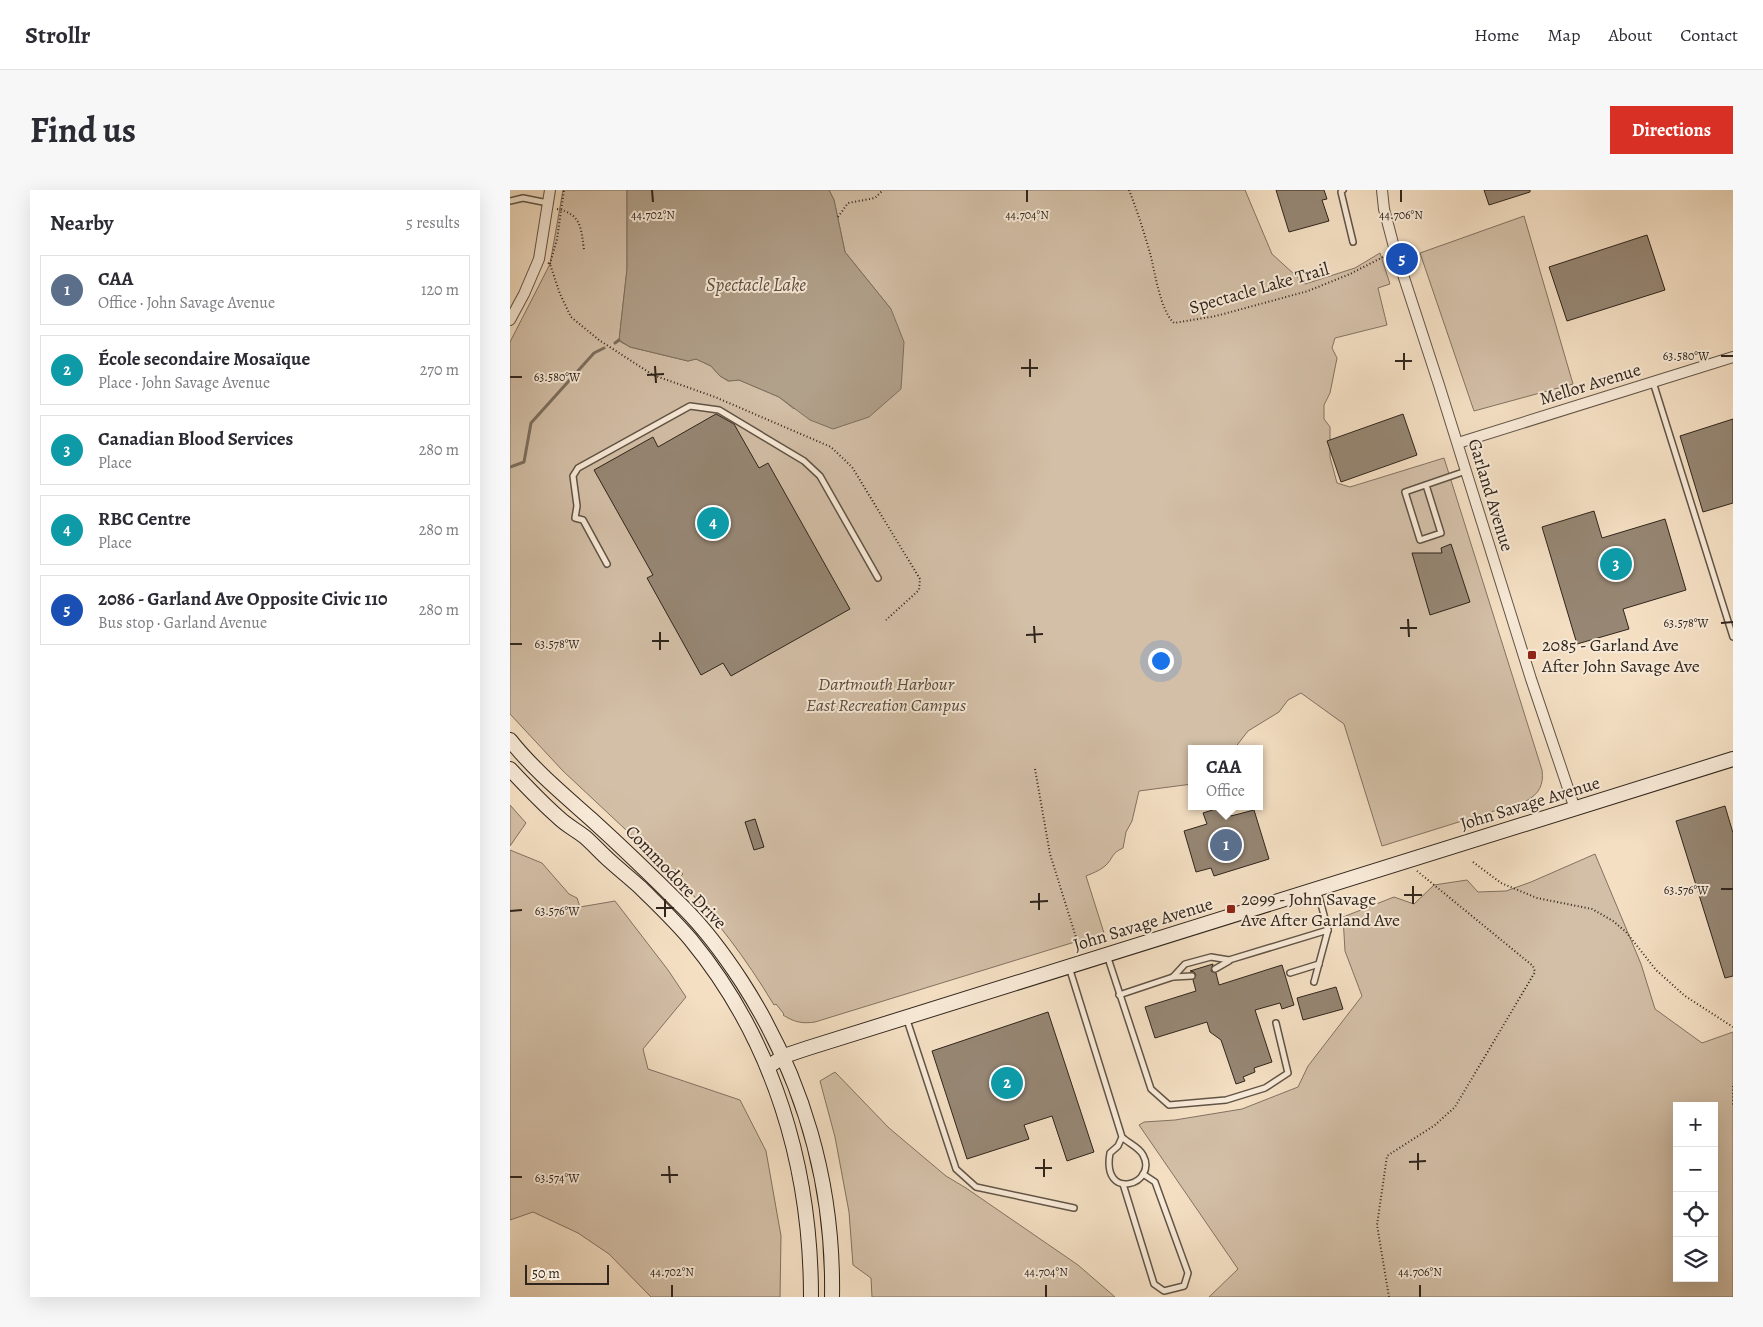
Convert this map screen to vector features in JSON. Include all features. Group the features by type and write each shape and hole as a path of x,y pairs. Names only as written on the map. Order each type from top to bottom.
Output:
{"main road":[{"name":"Commodore Drive","path":"510,740 551,783 685,909 714,942 752,998 784,1056 809,1124 822,1175 831,1240 832,1297"},
{"name":"John Savage Avenue","path":"768,1067 784,1056 906,1017 1733,759"},
{"name":"Commodore Drive","path":"510,769 559,818 585,837 675,923 701,954 734,1002 768,1067 786,1117 802,1182 810,1250 811,1297"}],"street":[{"path":"510,320 539,259 550,190"},
{"name":"Garland Avenue","path":"1382,190 1384,209 1394,247 1458,443 1531,679 1575,809"},
{"name":"Mellor Avenue","path":"1458,443 1733,357"}],"lane":[{"path":"1343,190 1341,192 1353,242"},
{"path":"510,201 523,198 548,206"},
{"path":"1652,382 1733,637"},
{"path":"607,564 583,520 575,518 577,506 573,476 578,468 690,406 719,410 804,461 814,470 820,476 878,578"},
{"path":"1426,485 1441,532 1420,540 1405,492 1466,471"},
{"path":"630,878 642,868"},
{"path":"1314,982 1328,930 1317,889"},
{"path":"1215,969 1229,960 1328,930"},
{"path":"1107,955 1151,1089 1169,1105 1226,1100 1266,1088 1288,1073 1276,1023"},
{"path":"1173,978 1185,964 1211,957 1229,960"},
{"path":"1290,973 1319,964"},
{"path":"1069,966 1122,1137 1143,1153 1146,1162 1143,1174 1131,1184 1117,1182 1110,1174 1108,1164 1110,1153 1118,1146 1122,1137"},
{"path":"1119,995 1173,978 1192,976"},
{"path":"906,1017 956,1169 976,1187 1074,1208"},
{"path":"1122,1184 1154,1284 1164,1292 1184,1286 1188,1273 1155,1182 1143,1174"}],"path":[{"path":"550,264 557,239 564,190"},
{"path":"838,217 848,203 875,198 883,190"},
{"name":"Spectacle Lake Trail","path":"1129,190 1164,305 1174,323 1216,316 1308,290 1350,274 1386,256 1394,247"},
{"path":"548,206 569,212 580,223 584,250"},
{"path":"1035,769 1050,854 1084,962"},
{"path":"1389,1297 1377,1225 1387,1156 1435,1125 1455,1107 1535,972 1533,966 1405,861"},
{"path":"1473,862 1501,883 1537,898 1592,908 1613,921 1626,932 1656,970 1685,996 1733,1027"},
{"path":"1733,1086 1733,1107"}],"green space":[{"name":"Dartmouth Harbour East Recreation Campus","path":"563,190 627,190 627,269 619,341 630,347 688,361 696,359 711,366 720,376 728,381 739,380 779,397 794,409 891,309 845,252 834,200 829,190 1245,190 1272,254 1305,284 1355,268 1380,253 1390,284 1378,288 1387,325 1335,338 1332,348 1337,358 1330,393 1324,405 1324,419 1330,427 1330,457 1337,483 1350,487 1444,458 1542,770 1540,788 1526,801 1382,846 1344,724 1301,693 1288,700 1279,712 1248,731 1237,745 1188,745 1188,785 1139,791 1123,848 1114,854 1103,868 1086,876 1104,933 815,1022 798,1022 783,1015 776,1004 774,1005 730,939 678,879 683,874 677,868 672,873 563,771 510,714 510,342 550,264"},
{"path":"1524,216 1573,384 1474,411 1420,253"},
{"path":"510,805 526,823 510,846"},
{"path":"510,850 542,863 569,894 577,898 580,907 615,901 668,970 686,997 643,1049 648,1069 740,1100 766,1151 781,1236 780,1297 651,1297 609,1254 578,1233 533,1212 510,1220"},
{"path":"1595,854 1641,964 1655,1009 1702,1043 1733,1032 1733,1297 1209,1297 1238,1269 1139,1125 1144,1122 1175,1120 1242,1109 1298,1087 1308,1066 1362,996 1345,951 1343,917 1394,897 1414,904 1434,885 1467,880 1478,892 1506,891"},
{"path":"835,1072 889,1128 946,1176 1078,1265 1115,1297 872,1297 871,1278 853,1265 849,1212 835,1137 820,1081"}],"water":[{"name":"Spectacle Lake","path":"627,190 829,190 834,200 845,252 891,309 904,342 901,389 869,417 833,429 810,420 779,397 739,380 729,381 720,376 711,366 696,359 688,361 630,347 619,340 627,269"}],"building":[{"path":"1276,190 1324,190 1327,199 1322,200 1329,221 1289,232"},
{"path":"1484,190 1530,190 1530,192 1489,205"},
{"path":"1647,235 1665,290 1567,321 1549,267"},
{"path":"716,414 734,424 759,468 768,463 850,609 731,676 723,663 701,675 647,578 653,575 594,470 653,437 658,447"},
{"path":"1403,414 1417,455 1341,482 1327,441"},
{"path":"1733,419 1733,503 1703,512 1680,436"},
{"path":"1594,511 1602,538 1665,519 1686,590 1623,609 1629,629 1577,644 1542,527"},
{"path":"1451,544 1470,602 1430,615 1412,553 1442,553 1441,548"},
{"path":"1725,806 1733,833 1733,976 1725,978 1676,821"},
{"path":"1212,810 1229,810 1231,816 1254,810 1269,859 1214,876 1211,868 1196,872 1184,831 1207,824 1203,813"},
{"path":"755,819 764,847 754,850 745,822"},
{"path":"1213,964 1211,971 1216,973 1219,985 1282,965 1294,1005 1282,1009 1280,1003 1255,1010 1272,1062 1254,1068 1255,1072 1243,1077 1245,1081 1236,1084 1221,1040 1210,1032 1207,1022 1155,1038 1145,1007 1196,991 1193,980 1196,975 1190,971"},
{"path":"1336,987 1343,1009 1303,1020 1297,998"},
{"path":"1048,1012 1094,1152 1067,1161 1052,1116 1024,1125 1029,1139 967,1159 932,1051"}],"waterway":[{"path":"615,343 619,340"},
{"path":"510,467 524,462 531,423 594,353 604,348"}],"place":[{"name":"2086 - Garland Ave Opposite Civic 110","path":"1402,259"},
{"name":"RBC Centre","path":"713,523"},
{"name":"Canadian Blood Services","path":"1616,564"},
{"name":"2085 - Garland Ave After John Savage Ave","path":"1532,655"},
{"name":"CAA","path":"1226,845"},
{"name":"2099 - John Savage Ave After Garland Ave","path":"1231,909"},
{"name":"École secondaire Mosaïque","path":"1007,1083"}]}
